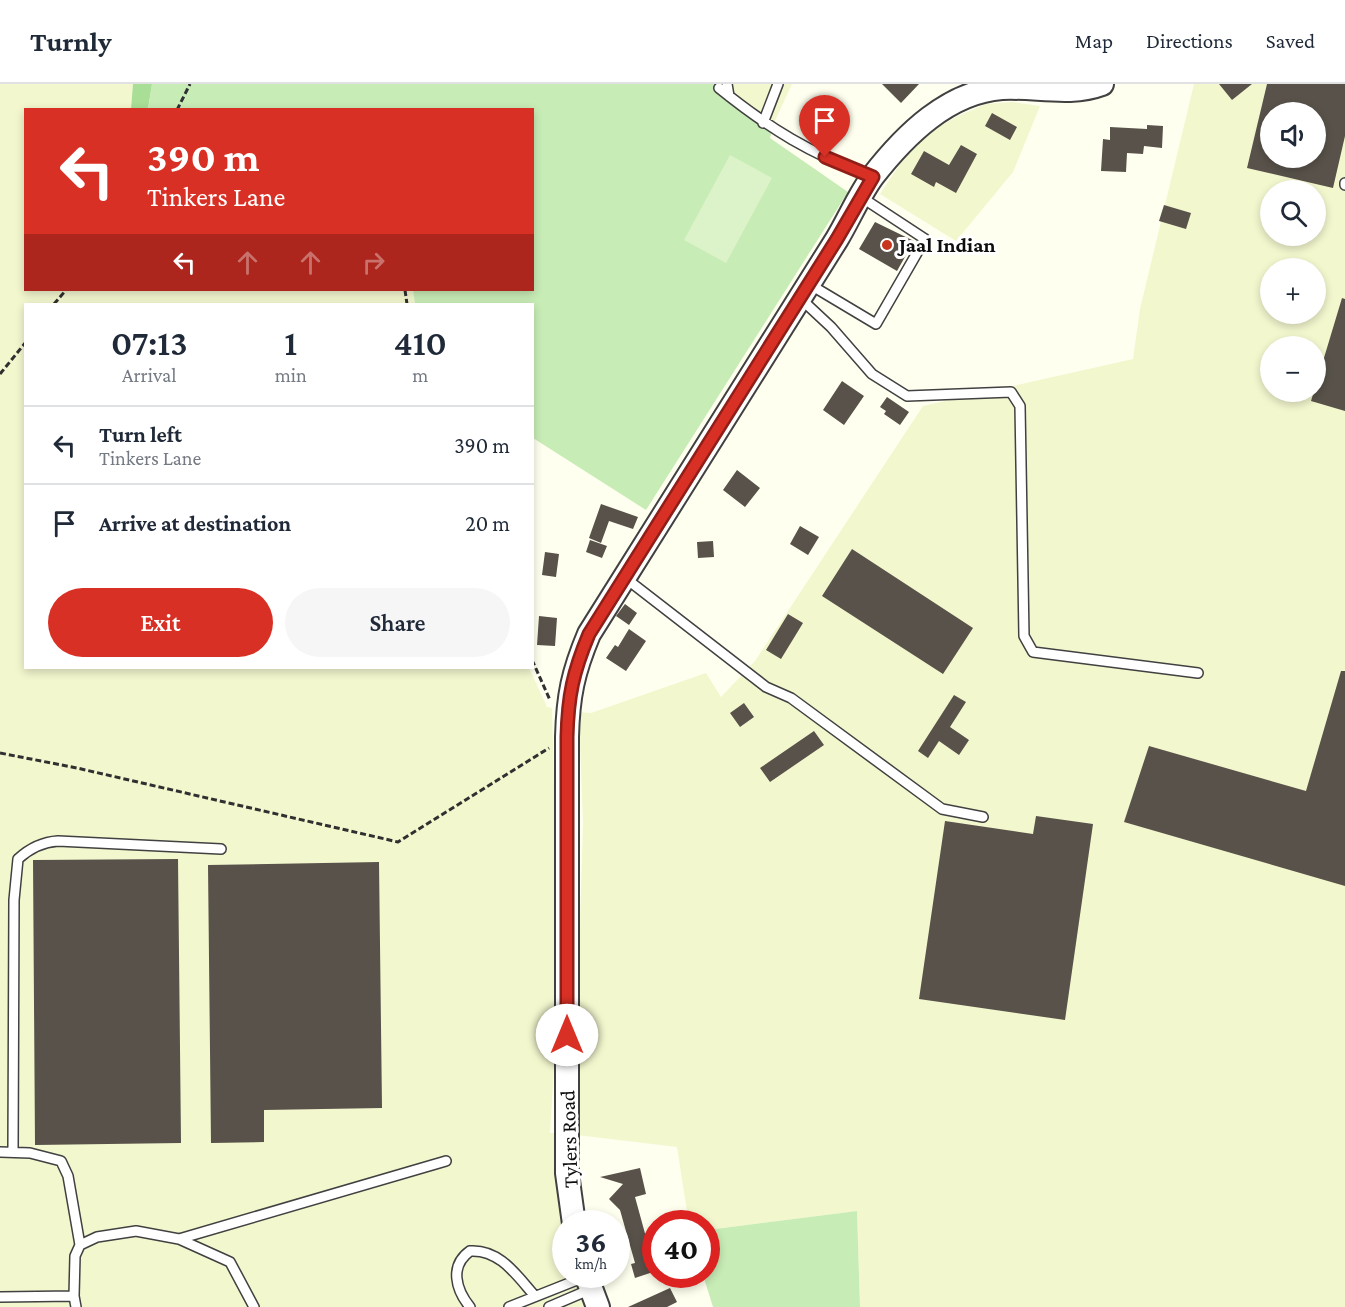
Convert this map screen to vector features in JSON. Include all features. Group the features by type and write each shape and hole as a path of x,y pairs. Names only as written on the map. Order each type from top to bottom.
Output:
{"street":[{"name":"Tylers Road","path":"572,1210 567,1173 568,698 576,665 589,634 873,177 912,133 945,106 967,95 1000,88 1065,91 1091,88 1102,84"}],"lane":[{"path":"763,123 778,84"},
{"path":"723,86 729,96 763,123 804,148 873,177"},
{"path":"804,291 876,324 925,239 861,197"},
{"path":"804,291 831,327 872,374 907,396 1011,392 1020,406 1024,636 1033,652 1198,673"},
{"path":"624,577 766,687 791,698 942,809 983,817"},
{"path":"13,1152 14,900 18,859 26,851 46,842 58,841 221,849"},
{"path":"0,1152 45,1156 61,1161 68,1176 80,1245 75,1256 76,1307"},
{"path":"179,1239 446,1161"},
{"path":"80,1245 97,1237 136,1232 179,1239 230,1262 254,1307"},
{"path":"470,1307 460,1295 456,1279 461,1257 470,1251 490,1253 501,1259 535,1296"},
{"path":"509,1307 535,1296 585,1288"},
{"path":"549,1307 589,1288"},
{"path":"0,1298 74,1296"}],"path":[{"path":"178,108 190,84"},
{"path":"55,303 65,291"},
{"path":"0,374 24,344"},
{"path":"0,753 77,768 398,842 567,737"}],"green space":[{"path":"0,84 133,84 131,108 24,108 24,291 413,291 415,303 24,303 24,669 529,669 547,707 552,708 556,859 555,1050 550,1133 558,1133 557,1194 560,1210 552,1210 552,1288 578,1288 586,1307 0,1307"},
{"path":"133,84 152,84 148,108 131,108"},
{"path":"152,84 722,84 774,123 770,138 848,192 646,510 534,439 534,303 415,303 413,291 534,291 534,108 148,108"},
{"path":"722,84 792,84 774,123"},
{"path":"1194,84 1345,84 1345,1307 860,1307 857,1211 720,1228 720,1210 687,1210 677,1147 577,1135 573,1025 580,924 583,823 579,712 591,713 706,673 721,697 755,661 923,406 1133,359 1140,309"},
{"path":"1012,102 1040,106 1013,172 956,241 880,194 908,152 933,130 986,104"},
{"path":"730,155 772,178 726,263 684,240"},
{"path":"857,1211 860,1307 713,1307 707,1288 720,1288 720,1228"}],"building":[{"path":"882,84 919,84 901,103"},
{"path":"1219,84 1252,84 1232,100"},
{"path":"1267,84 1345,84 1345,136 1333,188 1326,186 1326,180 1299,180 1247,168 1260,113 1260,168 1326,168 1326,102 1263,102"},
{"path":"992,113 1017,127 1010,140 985,126"},
{"path":"1147,125 1163,126 1162,148 1144,146 1143,154 1127,153 1126,172 1101,171 1103,139 1110,140 1110,127 1147,129"},
{"path":"961,145 977,154 956,193 936,182 934,187 911,174 924,151 949,165"},
{"path":"1164,205 1191,213 1186,229 1159,221"},
{"name":"Jaal Indian","path":"875,222 914,241 897,271 859,249"},
{"path":"1342,298 1345,299 1345,411 1314,402 1326,402 1326,351"},
{"path":"842,381 864,396 844,425 823,410"},
{"path":"887,397 909,412 900,425 884,414 886,411 880,407"},
{"path":"737,470 760,488 745,507 723,490"},
{"path":"601,504 638,517 633,529 609,521 601,543 589,538"},
{"path":"800,526 819,537 808,555 790,544"},
{"path":"590,540 607,546 602,558 586,552"},
{"path":"713,541 714,557 698,558 697,542"},
{"path":"852,549 973,628 943,674 822,596"},
{"path":"545,552 559,554 556,577 542,575"},
{"path":"625,604 637,613 629,625 616,616"},
{"path":"788,614 803,623 781,659 766,650"},
{"path":"539,616 557,618 555,646 537,645"},
{"path":"629,629 646,641 626,671 606,658 615,645 618,647"},
{"path":"1341,671 1345,671 1345,886 1124,822 1149,746 1306,791"},
{"path":"954,695 966,702 950,727 969,740 959,755 939,741 928,758 918,751"},
{"path":"744,703 754,717 740,727 730,713"},
{"path":"814,731 824,745 770,782 760,768"},
{"path":"1036,816 1093,824 1065,1020 919,999 945,821 1033,834"},
{"path":"178,859 181,1143 35,1145 33,860"},
{"path":"379,862 382,1108 264,1110 264,1142 211,1143 208,865"},
{"path":"640,1168 646,1194 635,1197 642,1222 642,1276 635,1278 631,1264 635,1263 630,1245 630,1210 620,1210 609,1199 623,1184 600,1177"},
{"path":"670,1288 677,1302 667,1307 628,1307"}],"place":[{"name":"Jaal Indian","path":"887,245"}],"route":[{"path":"567,1035 567,737 568,698 576,665 589,634 837,239 873,177 825,157"}]}
